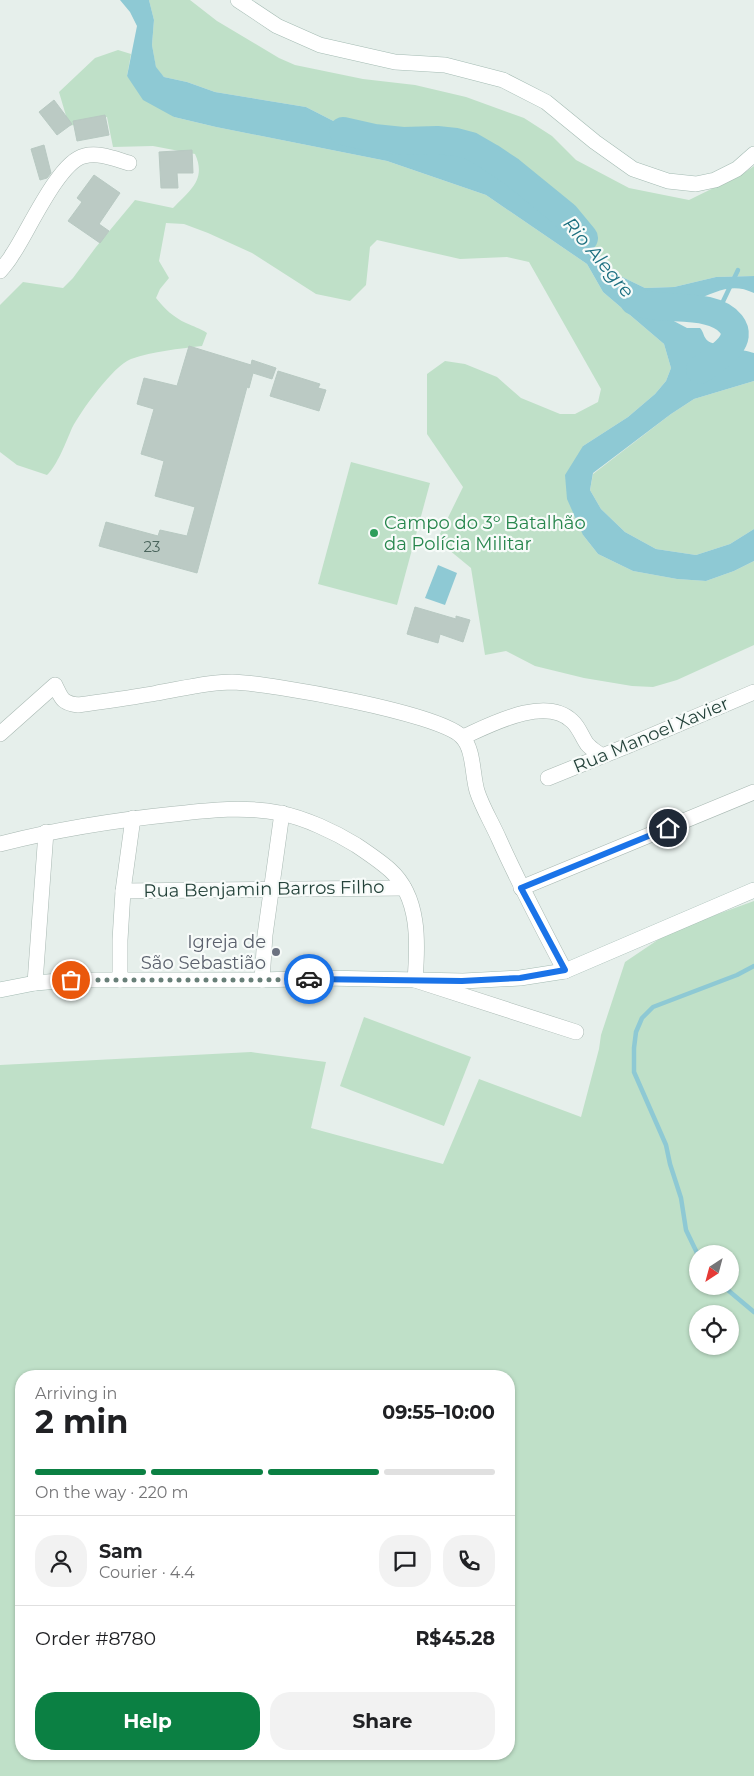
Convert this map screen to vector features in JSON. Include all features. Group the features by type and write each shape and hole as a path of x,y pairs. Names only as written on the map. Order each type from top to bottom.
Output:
{"street":[{"path":"238,0 277,26 320,45 395,62 445,66 503,80 546,102 595,142 633,169 668,181 696,184 715,180 737,169 754,154"},
{"path":"0,270 12,255 48,192 76,160 83,156 93,156 107,157 130,163"},
{"path":"0,734 55,685 62,699 68,704 78,705 201,685 232,682 262,685 398,711 454,730 463,738 469,752 477,791 521,888 565,970"},
{"name":"Rua Manoel Xavier","path":"548,778 754,692"},
{"path":"463,738 511,715 524,712 552,711 573,721 588,746 602,756"},
{"path":"521,888 754,792"},
{"path":"0,844 46,832 133,818 216,809 252,809 282,813 340,835 391,871 404,888 415,918 418,947 415,980"},
{"path":"262,980 270,888 282,813"},
{"path":"120,980 123,891 133,818"},
{"path":"35,983 46,832"},
{"name":"Rua Benjamin Barros Filho","path":"123,891 404,888"},
{"path":"0,990 35,983 71,980 262,980 325,978 462,981 520,978 565,970 754,890"},
{"path":"415,980 576,1032"}],"green space":[{"path":"149,0 190,0 217,21 279,58 295,65 363,79 415,85 466,97 524,118 552,136 576,160 629,188 689,200 744,173 754,166 754,276 716,277 674,287 645,288 612,272 568,216 447,144 395,144 349,129 306,107 215,92 187,82 164,77 156,68 152,45 154,20"},
{"path":"118,50 131,54 127,76 174,117 387,161 486,195 587,264 603,292 664,344 671,368 666,381 655,394 628,417 583,446 583,535 598,554 633,571 677,579 706,581 734,571 754,561 754,645 677,680 653,687 632,686 584,678 535,666 506,651 485,655 471,568 437,540 463,487 427,434 427,374 445,361 465,364 497,377 521,398 560,414 575,414 598,402 601,389 529,262 507,257 460,259 377,240 370,247 366,285 350,301 316,294 252,253 208,233 184,224 166,223 159,261 169,278 160,289 156,298 177,318 207,333 202,346 148,354 131,359 115,370 82,411 72,428 58,460 47,475 17,465 0,452 0,305 23,282 63,288 135,200 173,208 190,190 198,178 198,163 195,154 153,146 113,147 107,117 69,126 59,92 95,58"},
{"path":"754,381 754,529 730,544 696,555 656,549 625,532 601,509 590,490 593,474 671,414 694,399"},
{"name":"Campo do 3º Batalhão da Polícia Militar","path":"351,462 430,483 397,605 318,584"},
{"path":"754,901 754,1776 0,1776 0,1065 251,1052 326,1062 311,1128 443,1164 479,1079 581,1117 601,1035 625,962 671,931"},
{"path":"364,1017 471,1057 444,1126 340,1086"}],"water":[{"path":"120,0 149,0 154,20 152,45 156,67 164,77 187,82 215,92 306,107 349,129 395,144 447,144 568,216 612,272 645,288 674,287 716,277 754,276 754,293 738,288 724,289 669,309 670,319 687,328 700,328 706,339 711,343 754,353 754,381 694,399 671,414 593,473 590,490 601,509 625,532 656,549 696,555 730,544 754,529 754,561 734,571 706,581 677,579 633,571 598,554 583,535 567,499 565,475 583,446 628,417 655,394 666,381 671,368 664,344 603,292 587,264 486,195 387,161 174,117 143,100 127,76 137,26 130,12"},
{"path":"438,565 457,573 445,605 425,598"}],"building":[{"path":"54,100 72,124 57,135 39,112"},
{"path":"105,115 109,135 77,141 73,121"},
{"path":"44,145 51,173 47,178 40,180 31,149"},
{"path":"192,150 193,173 177,173 178,188 161,188 159,152"},
{"path":"94,175 120,193 99,224 109,231 100,243 68,221 82,202 77,198"},
{"path":"189,346 251,365 252,360 276,368 272,379 253,373 249,388 247,387 197,573 99,546 106,522 158,536 160,530 187,536 195,507 155,496 164,461 141,454 154,409 137,404 144,378 177,386"},
{"path":"278,371 320,384 318,388 326,390 319,411 270,396"},
{"path":"415,607 456,619 456,616 470,620 463,642 440,634 438,643 407,634"}],"waterway":[{"name":"Rio Alegre","path":"343,131 374,138 403,141 437,140 471,146 511,171 565,215 584,238"},
{"path":"717,314 738,270"},
{"name":"Rio Alegre","path":"634,301 658,306 699,309 712,312 731,324 735,331 731,344 700,370"},
{"path":"693,1245 686,1230 681,1198 666,1145 634,1072 636,1032 642,1018 653,1007 737,975 754,966"},
{"path":"734,1295 754,1312"}],"way so far":[{"path":"71,980 309,979"}],"place":[{"name":"Campo do 3º Batalhão da Polícia Militar","path":"374,533"},
{"name":"Igreja de São Sebastião","path":"276,952"}],"route":[{"path":"309,979 462,981 520,978 565,970 521,888 668,828"}]}
